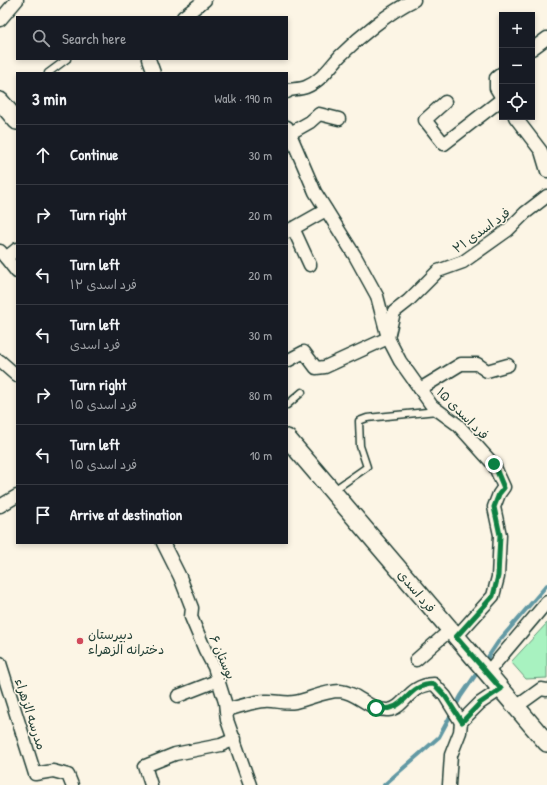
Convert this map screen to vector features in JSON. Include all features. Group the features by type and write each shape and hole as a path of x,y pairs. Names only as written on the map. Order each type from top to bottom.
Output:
{"main road":[{"name":"فرد اسدی","path":"288,439 547,743"}],"street":[{"path":"0,20 17,0"},
{"path":"184,16 205,0"},
{"path":"288,90 306,87 322,77 341,55 407,2"},
{"path":"533,48 547,38"},
{"path":"149,60 154,72"},
{"path":"499,76 496,78 496,88 499,94"},
{"path":"446,102 425,120 444,144 499,101"},
{"path":"288,132 310,122 319,114 339,119"},
{"path":"517,120 541,151 547,171"},
{"name":"فرد اسدی ۱۵","path":"288,132 315,192 355,256 377,296 388,338 400,361 432,406 458,425 494,464 504,488 499,494 494,507 500,535 498,576 493,596 453,633"},
{"name":"فرد اسدی ۲۱","path":"388,338 390,323 394,312 408,301 438,271 463,262 508,230 525,213 547,196"},
{"path":"310,265 290,230 326,210"},
{"path":"16,249 3,254 16,271"},
{"path":"288,360 304,352 316,368 325,367 388,338"},
{"path":"0,361 16,375"},
{"path":"420,389 461,364 476,364 487,371 508,365"},
{"path":"0,506 16,497"},
{"name":"بوستان ۶","path":"164,544 180,577 192,608 191,617 205,650 214,666 219,680 227,720 235,739 250,785"},
{"path":"487,673 547,602"},
{"path":"416,660 453,633"},
{"name":"مدرسه الزهراء","path":"0,663 35,774 53,772 68,774 72,785"},
{"path":"178,696 219,680"},
{"path":"226,710 255,702 272,700 281,703 340,691 350,694 376,708 388,710 401,704 409,694 424,684 434,684 445,696 462,722"},
{"path":"449,785 451,755 460,732 462,722 480,703 509,698 541,689 547,690"},
{"path":"151,785 145,766 175,754 221,745 235,739"}],"lane":[{"path":"49,72 66,60"},
{"path":"288,404 302,392"},
{"path":"332,491 367,467 360,446 359,420 439,411"}],"green space":[{"path":"547,623 547,678 526,679 511,662"}],"waterway":[{"path":"484,663 498,642 547,585"},
{"path":"384,785 439,737 461,696 479,670"}],"place":[{"name":"دبیرستان دخترانه الزهراء","path":"80,641"}],"route":[{"path":"376,708 388,710 401,704 409,694 424,684 434,684 445,696 462,722 480,703 501,689 456,637 493,596 498,576 500,535 494,507 499,494 504,488 494,464"}]}
